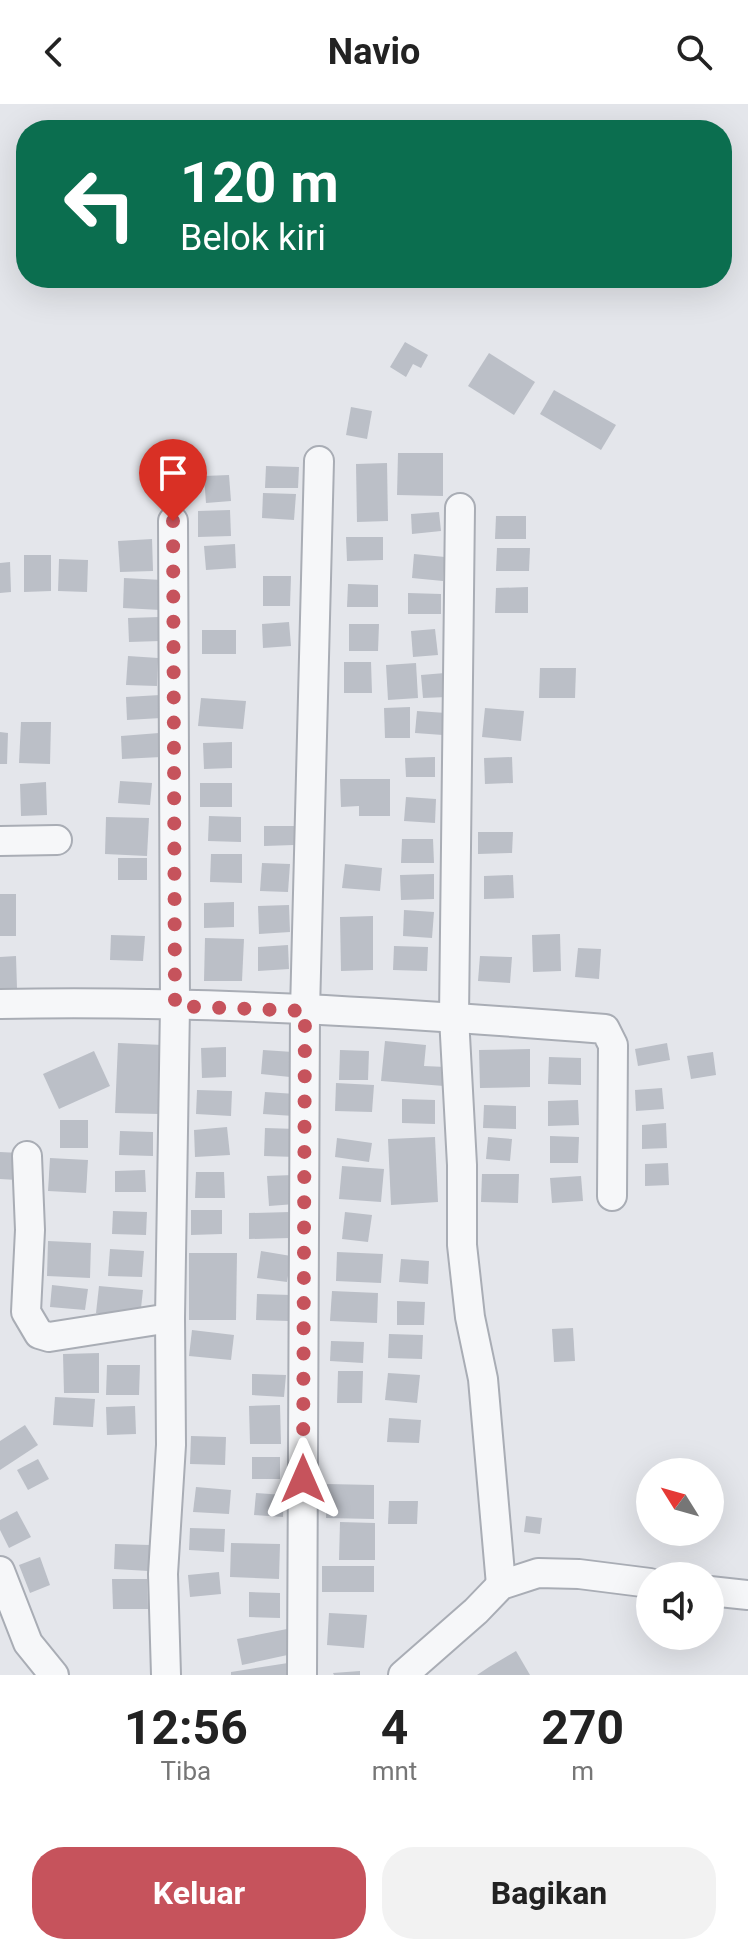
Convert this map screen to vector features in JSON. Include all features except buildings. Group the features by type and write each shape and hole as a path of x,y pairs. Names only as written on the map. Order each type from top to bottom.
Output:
{"street":[{"path":"302,1675 305,1011 319,461"},
{"path":"460,508 454,1017 462,1165 462,1245 470,1317 483,1379 501,1585"},
{"path":"166,1675 163,1574 171,1445 175,1006 173,521"},
{"path":"0,841 57,840"},
{"path":"0,1004 84,1002 454,1017 605,1029 613,1045 612,1196"},
{"path":"27,1156 30,1230 26,1312 39,1334 49,1337 170,1318"},
{"path":"0,1571 28,1643 54,1675"},
{"path":"419,1670 501,1585 538,1573 579,1574 636,1581"},
{"path":"724,1592 748,1595"}],"route":[{"path":"173,521 175,1006 305,1011 303,1479"}]}
